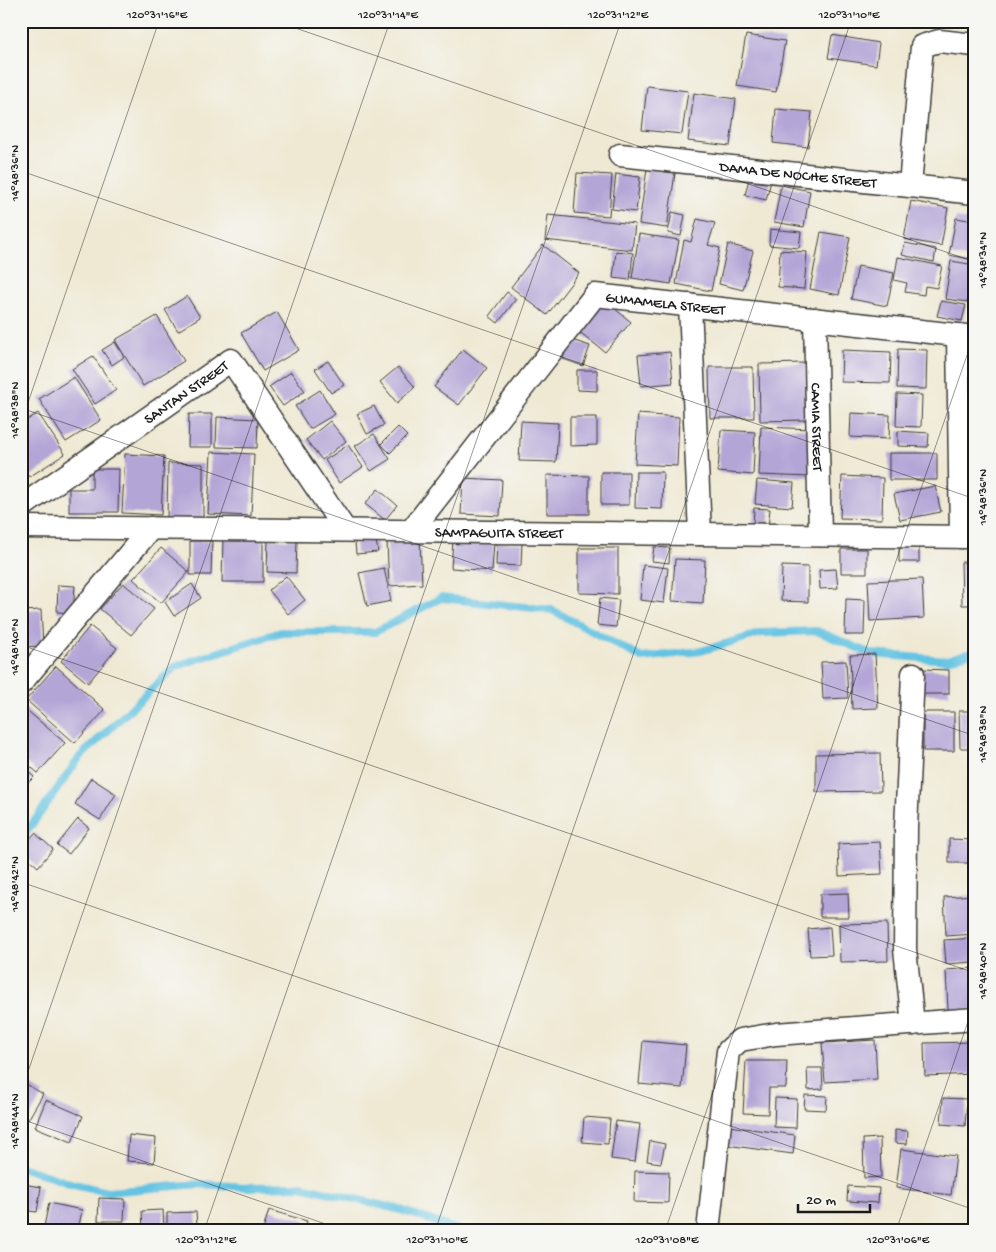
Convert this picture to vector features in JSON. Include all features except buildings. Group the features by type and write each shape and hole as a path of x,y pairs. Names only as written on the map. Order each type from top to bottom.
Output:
{"street":[{"path":"910,186 922,46 939,41 975,45"},
{"name":"DAMA DE NOCHE STREET","path":"620,155 975,193"},
{"name":"GUMAMELA STREET","path":"411,531 594,294 966,336"},
{"path":"690,305 700,534"},
{"name":"CAMIA STREET","path":"815,319 820,535"},
{"path":"966,336 968,537"},
{"name":"SANTAN STREET","path":"21,507 231,360 345,530"},
{"name":"SAMPAGUITA STREET","path":"21,527 968,537"},
{"path":"24,676 151,528"},
{"path":"913,674 906,828 905,949 913,1024"},
{"path":"708,1231 728,1051 740,1040 776,1034 975,1019"}],"waterway":[{"path":"21,840 80,757 176,666 281,632 375,632 441,598 552,610 642,658 701,651 762,633 817,631 872,654 947,660 975,651"},
{"path":"21,1167 66,1182 107,1192 199,1184 247,1187 301,1186 401,1210 461,1231"}]}
